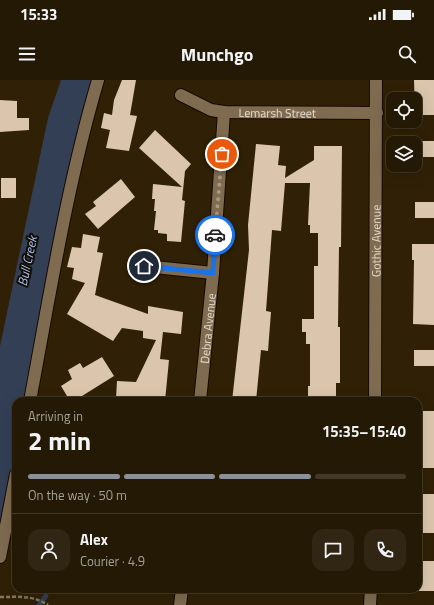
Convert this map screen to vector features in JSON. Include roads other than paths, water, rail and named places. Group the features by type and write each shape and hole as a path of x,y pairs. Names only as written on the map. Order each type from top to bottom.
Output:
{"street":[{"path":"31,397 64,223 87,118 98,80"},
{"name":"Gothic Avenue","path":"374,397 376,80"},
{"name":"Lemarsh Street","path":"181,94 211,110 224,112 376,113"},
{"name":"Debra Avenue","path":"200,397 213,273 224,112"},
{"path":"144,266 213,273"},
{"path":"0,557 12,495"},
{"path":"180,605 182,593"},
{"path":"370,605 371,593"}],"water":[{"name":"Bull Creek","path":"61,80 95,80 26,397 12,397 12,466 0,527 0,346 48,118"}],"waterway":[{"path":"39,605 46,596"}]}
